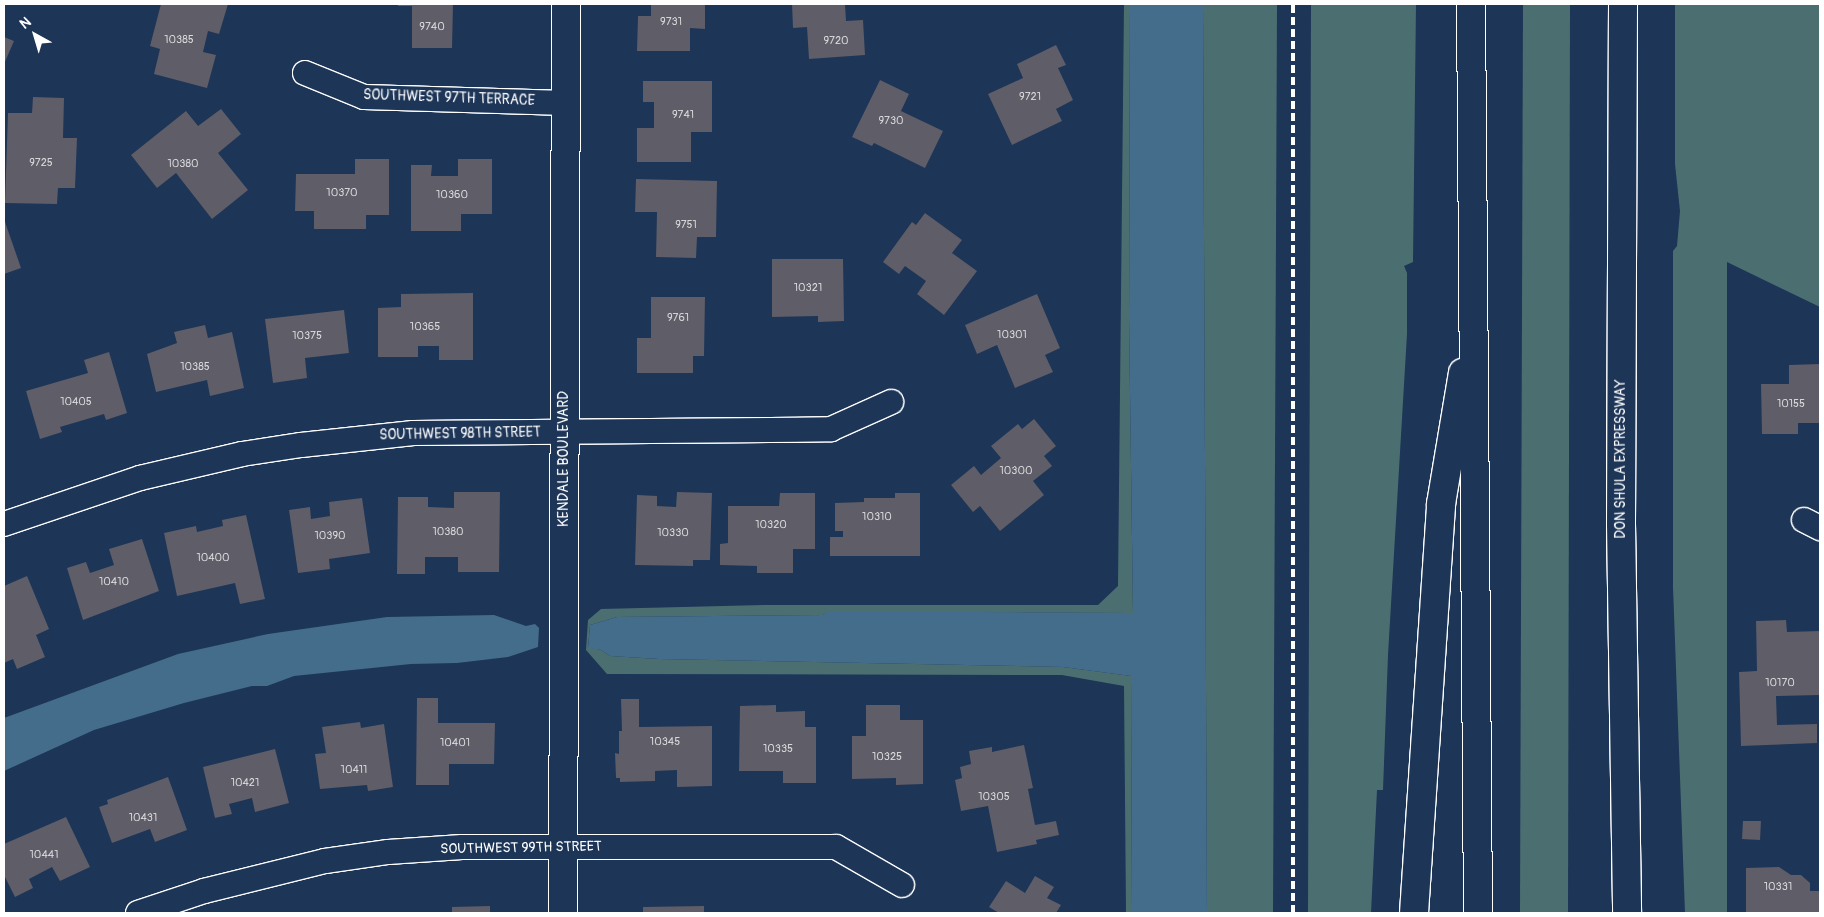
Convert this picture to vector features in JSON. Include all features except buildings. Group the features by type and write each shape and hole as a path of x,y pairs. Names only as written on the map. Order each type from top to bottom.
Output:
{"main road":[{"name":"KENDALE BOULEVARD","path":"563,913 566,4"},
{"path":"1471,4 1476,300 1478,913"},
{"name":"DON SHULA EXPRESSWAY","path":"1623,4 1621,524 1627,913"},
{"path":"1414,913 1441,504 1476,300"}],"street":[{"name":"SOUTHWEST 97TH TERRACE","path":"306,73 364,97 566,103"},
{"name":"SOUTHWEST 98TH STREET","path":"4,524 140,478 242,454 413,433 831,429 891,402"},
{"name":"SOUTHWEST 99TH STREET","path":"138,913 262,874 343,858 462,847 836,847 902,885"}],"green space":[{"path":"1124,4 1130,4 1129,318 1133,613 826,612 823,615 617,617 590,625 588,647 601,650 610,656 659,659 1063,667 1131,676 1132,913 1126,913 1124,686 1062,675 607,674 586,650 588,620 601,609 764,605 1098,605 1118,586"},
{"path":"1203,4 1277,4 1273,913 1207,913"},
{"path":"1311,4 1416,4 1413,262 1404,266 1407,273 1407,334 1388,655 1383,790 1377,790 1371,913 1308,913"},
{"path":"1523,4 1570,4 1568,913 1520,913"},
{"path":"1675,4 1820,4 1820,307 1727,262 1727,913 1685,913 1673,587 1673,251 1677,246 1680,211 1675,164"}],"water":[{"path":"1130,4 1203,4 1207,913 1132,913 1131,676 1063,667 659,659 610,656 601,650 588,648 590,625 617,617 823,615 826,611 1133,613 1129,318"},
{"path":"494,615 526,626 535,624 539,628 538,647 508,657 457,663 411,664 294,676 267,686 252,686 184,703 94,730 4,771 4,718 178,654 268,634 387,617"}],"railway":[{"path":"1293,4 1293,913"}]}
